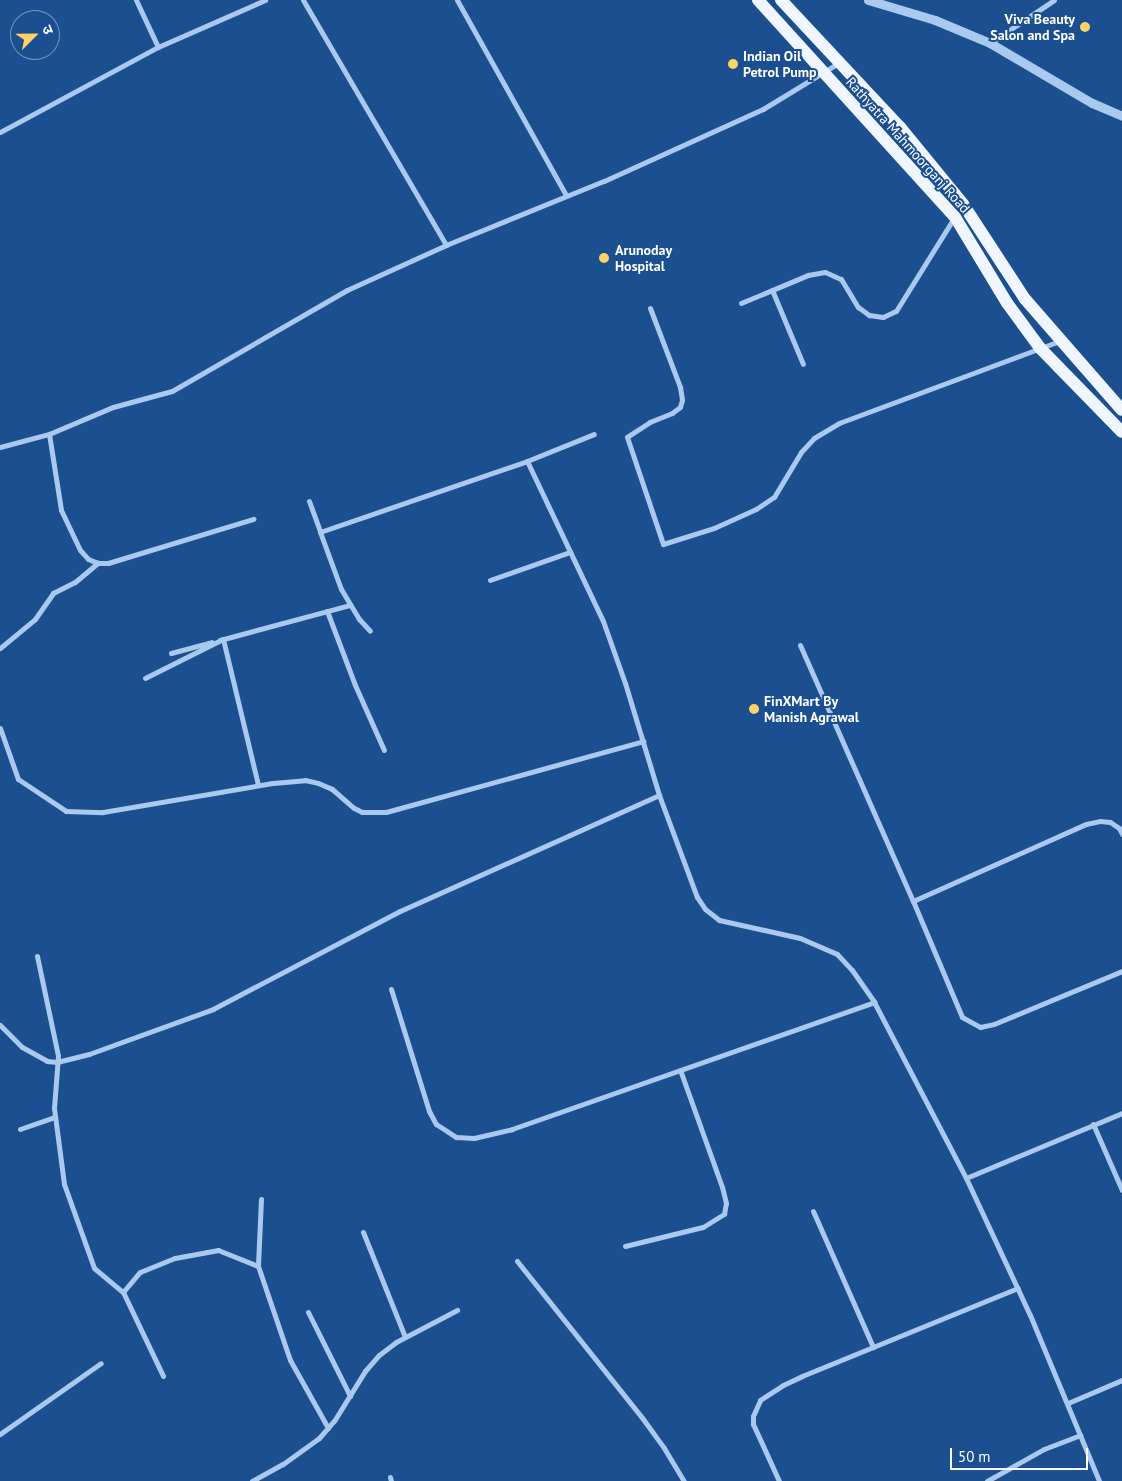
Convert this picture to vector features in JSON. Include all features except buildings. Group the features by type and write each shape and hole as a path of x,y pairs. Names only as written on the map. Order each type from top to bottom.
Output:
{"main road":[{"name":"Rathyatra Mahmoorganj Road","path":"758,0 955,217 1007,303 1040,348 1122,432"},
{"name":"Rathyatra Mahmoorganj Road","path":"781,0 900,127 963,204 1025,299 1122,410"}],"street":[{"path":"136,0 158,47"},
{"path":"0,132 158,47 265,0"},
{"path":"303,0 446,245"},
{"path":"457,0 566,195"},
{"path":"868,0 935,20 990,43 1092,103 1122,116"},
{"path":"990,43 1054,0"},
{"path":"0,447 49,434 114,407 172,391 347,290 446,245 604,181 763,109 840,62"},
{"path":"741,303 808,275 825,272 841,279 858,307 869,316 883,317 896,311 963,204"},
{"path":"772,290 803,364"},
{"path":"650,308 680,387 682,400 680,407 650,422 627,437 663,544 714,528 756,509 774,497 801,452 814,438 839,423 1060,341"},
{"path":"49,434 61,510 80,550 88,559 98,563"},
{"path":"320,532 527,461 594,434"},
{"path":"527,461 603,621 659,795 689,879 705,909 719,920 800,938 836,954 852,970 874,1002 966,1178 1018,1288 1068,1403 1099,1481"},
{"path":"308,501 341,589 350,605 370,631"},
{"path":"0,647 35,619 53,593 75,582 98,563 122,559 253,518"},
{"path":"490,580 570,552"},
{"path":"171,653 350,605"},
{"path":"327,611 355,685 384,750"},
{"path":"223,639 258,785"},
{"path":"145,678 223,639"},
{"path":"800,645 913,901 956,1008 962,1017 980,1027 994,1024 1122,971"},
{"path":"0,728 18,779 66,811 103,812 258,785 296,781 318,783 332,789 354,808 371,813 386,812 643,741"},
{"path":"0,1025 22,1047 37,1057 57,1062 89,1054 213,1008 400,911 659,795"},
{"path":"913,901 1086,824 1100,821 1110,822 1119,828 1122,834"},
{"path":"37,956 57,1062 55,1117 64,1184 94,1268 123,1292 163,1376"},
{"path":"391,989 429,1111 436,1124 456,1137 474,1138 505,1131 874,1002"},
{"path":"625,1246 703,1227 724,1214 726,1204 722,1187 680,1070"},
{"path":"966,1178 1122,1113"},
{"path":"20,1129 55,1117"},
{"path":"1093,1124 1122,1190"},
{"path":"261,1198 258,1266 290,1360 328,1428"},
{"path":"813,1211 873,1347"},
{"path":"363,1232 405,1337"},
{"path":"123,1292 140,1272 174,1258 218,1250 258,1266"},
{"path":"517,1261 643,1419 664,1448 684,1481"},
{"path":"780,1481 753,1424 756,1407 760,1400 783,1385 1018,1288"},
{"path":"252,1481 282,1464 319,1438 350,1396 365,1371 379,1355 405,1337 457,1310"},
{"path":"308,1312 350,1396"},
{"path":"0,1434 101,1363"},
{"path":"1068,1403 1122,1380"},
{"path":"987,1481 1044,1449 1080,1435"}],"place":[{"name":"Viva Beauty Salon and Spa","path":"1085,27"},
{"name":"Indian Oil Petrol Pump","path":"733,64"},
{"name":"Arunoday Hospital","path":"604,258"},
{"name":"FinXMart By Manish Agrawal","path":"754,709"}]}
